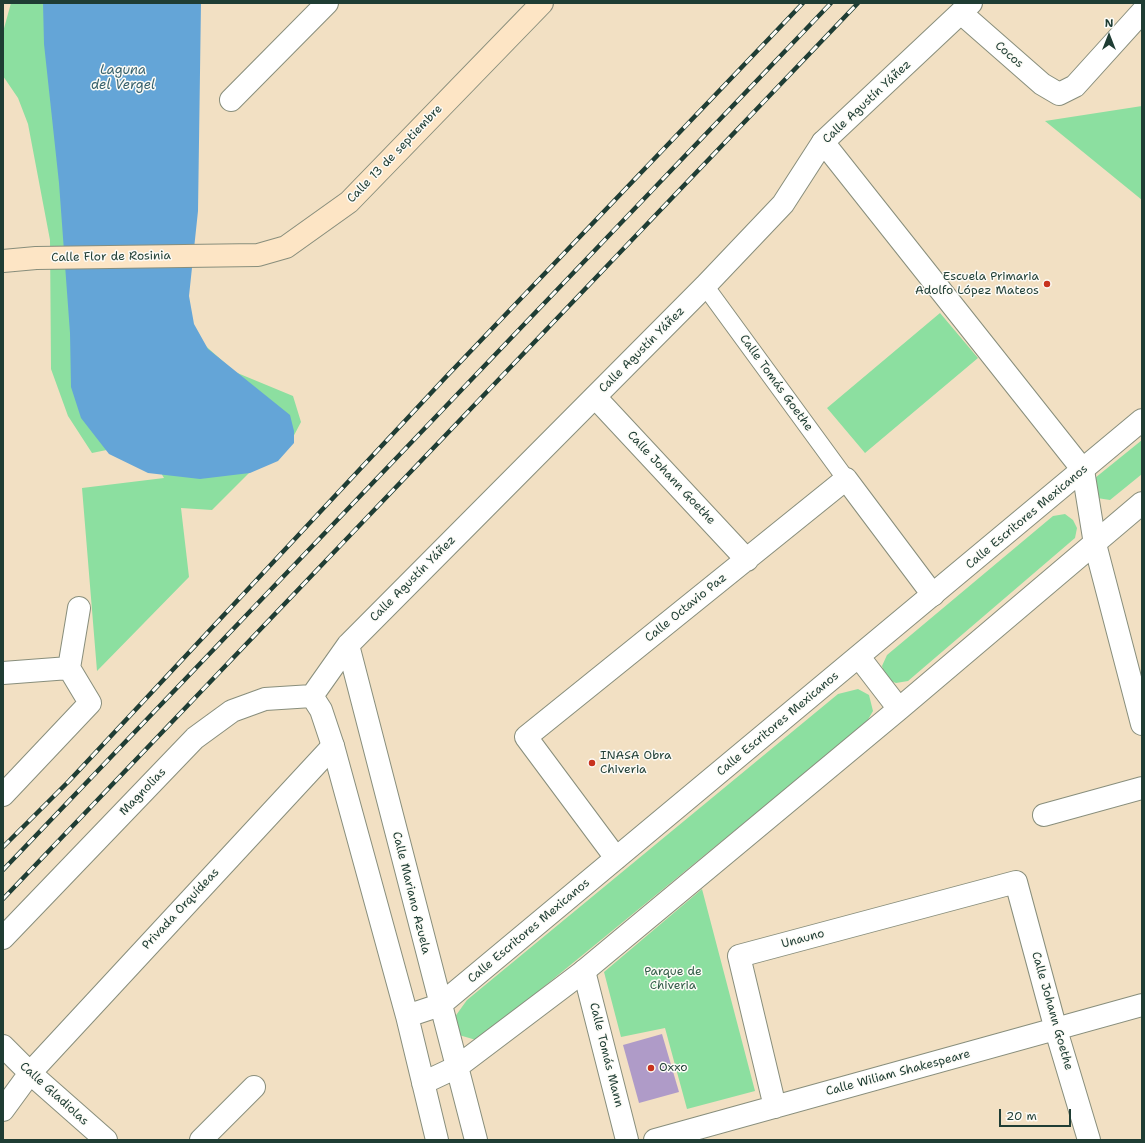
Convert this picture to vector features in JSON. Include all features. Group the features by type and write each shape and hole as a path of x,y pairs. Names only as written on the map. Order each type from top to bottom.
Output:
{"main road":[{"name":"Calle 13 de septiembre","path":"219,256 258,255 286,247 349,202 542,3"},
{"name":"Calle Flor de Rosinia","path":"3,261 36,258 219,256"}],"street":[{"path":"231,100 327,3"},
{"name":"Cocos","path":"966,8 1042,84 1059,94 1075,86 1142,12"},
{"name":"Calle Agustín Yáñez","path":"312,696 348,645 705,286 783,204 823,142 966,8"},
{"path":"823,142 1083,470 1095,544 1142,724"},
{"name":"Calle Tomás Goethe","path":"705,286 846,480"},
{"name":"Calle Johann Goethe","path":"595,397 747,560"},
{"name":"Calle Escritores Mexicanos","path":"407,1016 440,1005 1142,420"},
{"path":"846,480 933,595"},
{"name":"Calle Octavio Paz","path":"616,858 526,736 846,480"},
{"path":"424,1083 457,1067 584,970 899,709 1142,503"},
{"path":"3,795 90,703 69,668 79,608"},
{"name":"Calle Mariano Azuela","path":"348,645 476,1140"},
{"path":"859,657 899,709"},
{"path":"3,673 69,668"},
{"path":"312,696 321,710 333,746 407,1016 437,1140"},
{"name":"Magnolias","path":"3,938 195,738 232,711 265,699 312,696"},
{"name":"Privada Orquídeas","path":"3,1110 30,1073 333,746"},
{"path":"1044,816 1142,788"},
{"name":"Calle Johann Goethe","path":"1016,882 1056,1030 1089,1140"},
{"name":"Unauno","path":"776,1107 739,956 1016,882"},
{"name":"Calle Tomás Mann","path":"584,970 627,1140"},
{"name":"Calle Wiliam Shakespeare","path":"655,1140 1142,1005"},
{"name":"Calle Gladiolas","path":"3,1046 30,1073 106,1140"},
{"path":"201,1140 254,1087"}],"green space":[{"name":"Laguna del Vergel","path":"11,3 176,3 165,261 200,341 235,372 293,396 301,422 291,441 270,452 212,510 181,508 189,577 97,671 82,488 164,478 157,466 126,446 92,453 68,416 51,369 50,240 28,124 18,98 3,76 3,32"},
{"path":"1142,106 1142,200 1045,121"},
{"path":"940,313 978,358 865,453 827,408"},
{"path":"1142,440 1142,474 1110,500 1097,498 1095,478"},
{"path":"1065,514 1073,520 1077,528 1075,538 908,681 896,683 886,679 882,666 887,655 1053,516"},
{"path":"858,689 869,695 873,711 866,723 491,1030 476,1040 459,1035 454,1018 467,1000 838,694"},
{"name":"Parque de Chiveria","path":"702,889 755,1091 687,1109 665,1028 621,1037 604,972"}],"water":[{"name":"Laguna del Vergel","path":"43,3 201,3 198,211 189,296 194,324 208,349 290,415 294,431 294,443 278,461 250,473 200,479 148,473 109,454 81,418 71,387 70,333 59,183 44,44"}],"building":[{"name":"Oxxo","path":"662,1034 679,1092 639,1103 623,1045"}],"railway":[{"path":"3,847 69,781 445,378 803,3"},
{"path":"3,870 831,3"},
{"path":"3,899 858,3"}],"place":[{"name":"Escuela Primaria Adolfo López Mateos","path":"1047,284"},
{"name":"INASA Obra Chiveria","path":"592,763"},
{"name":"Oxxo","path":"651,1068"}]}
